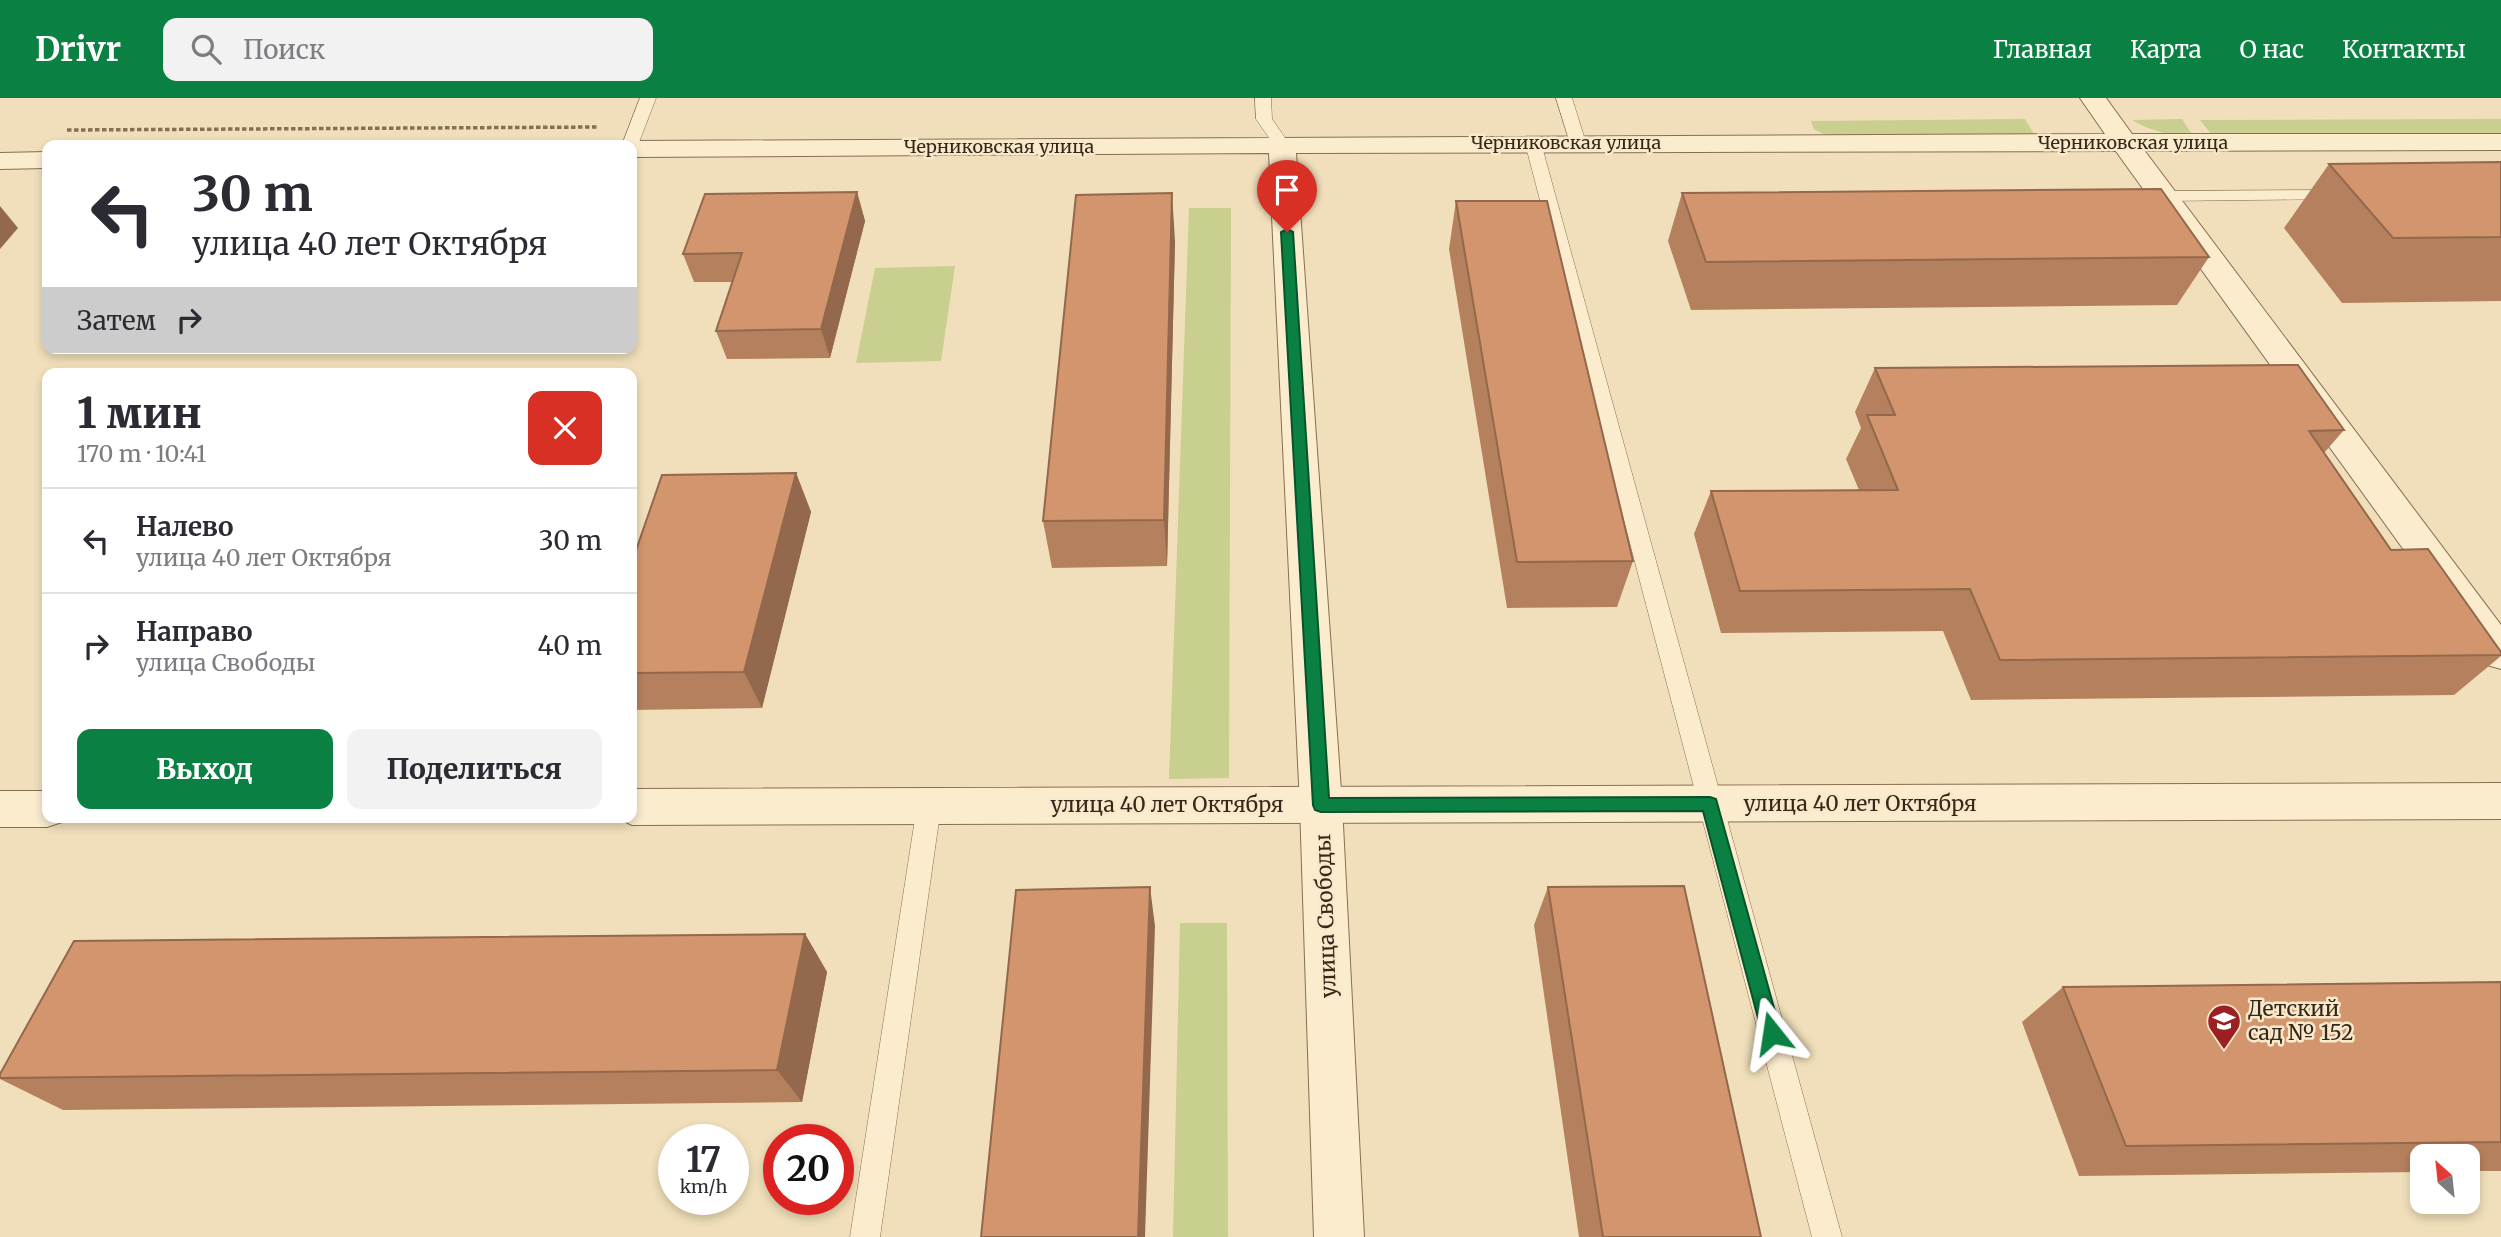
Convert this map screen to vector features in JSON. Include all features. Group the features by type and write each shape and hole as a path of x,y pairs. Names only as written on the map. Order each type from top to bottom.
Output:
{"street":[{"path":"2093,98 2501,654"},
{"name":"Черниковская улица","path":"637,147 2501,142"},
{"name":"улица Свободы","path":"1282,145 1321,805 1339,1237"},
{"path":"0,161 42,160"},
{"name":"улица 40 лет Октября","path":"637,807 2501,801"},
{"path":"0,809 42,809"}],"lane":[{"path":"633,140 648,98"},
{"name":"улица Свободы","path":"1263,98 1264,119 1282,145"},
{"path":"1564,98 1577,143"},
{"path":"1533,143 1827,1237"},
{"path":"2164,196 2350,195"},
{"path":"864,1237 929,806"}],"green space":[{"path":"2025,119 2035,136 1829,137 1814,129 1811,121"},
{"path":"2182,119 2193,136 2161,132 2132,120"},
{"path":"2501,119 2501,134 2212,135 2200,120"},
{"path":"1189,208 1231,208 1229,778 1169,779"},
{"path":"955,266 941,361 856,363 875,268"},
{"path":"1180,923 1227,923 1228,1237 1173,1237"}],"building":[{"path":"2501,162 2501,237 2393,238 2329,164"},
{"path":"2161,189 2209,257 1706,262 1682,193"},
{"path":"857,192 821,329 716,331 742,253 683,254 705,194"},
{"path":"1172,193 1164,520 1043,521 1076,195"},
{"path":"1456,201 1547,201 1633,561 1517,562"},
{"path":"2298,365 2344,430 2309,431 2391,550 2428,549 2501,655 2000,660 1970,589 1740,591 1711,491 1898,490 1867,415 1895,415 1875,368"},
{"path":"796,473 744,672 637,673 637,548 662,475"},
{"path":"1684,886 1761,1237 1603,1237 1548,887"},
{"path":"1150,887 1138,1237 981,1237 1016,890"},
{"path":"805,934 777,1070 0,1078 74,941"},
{"path":"2501,982 2501,1142 2126,1146 2063,987"}],"place":[{"name":"Детский сад № 152","path":"2224,1051"}],"route":[{"path":"1287,232 1321,805 1710,804 1772,1033"}]}
